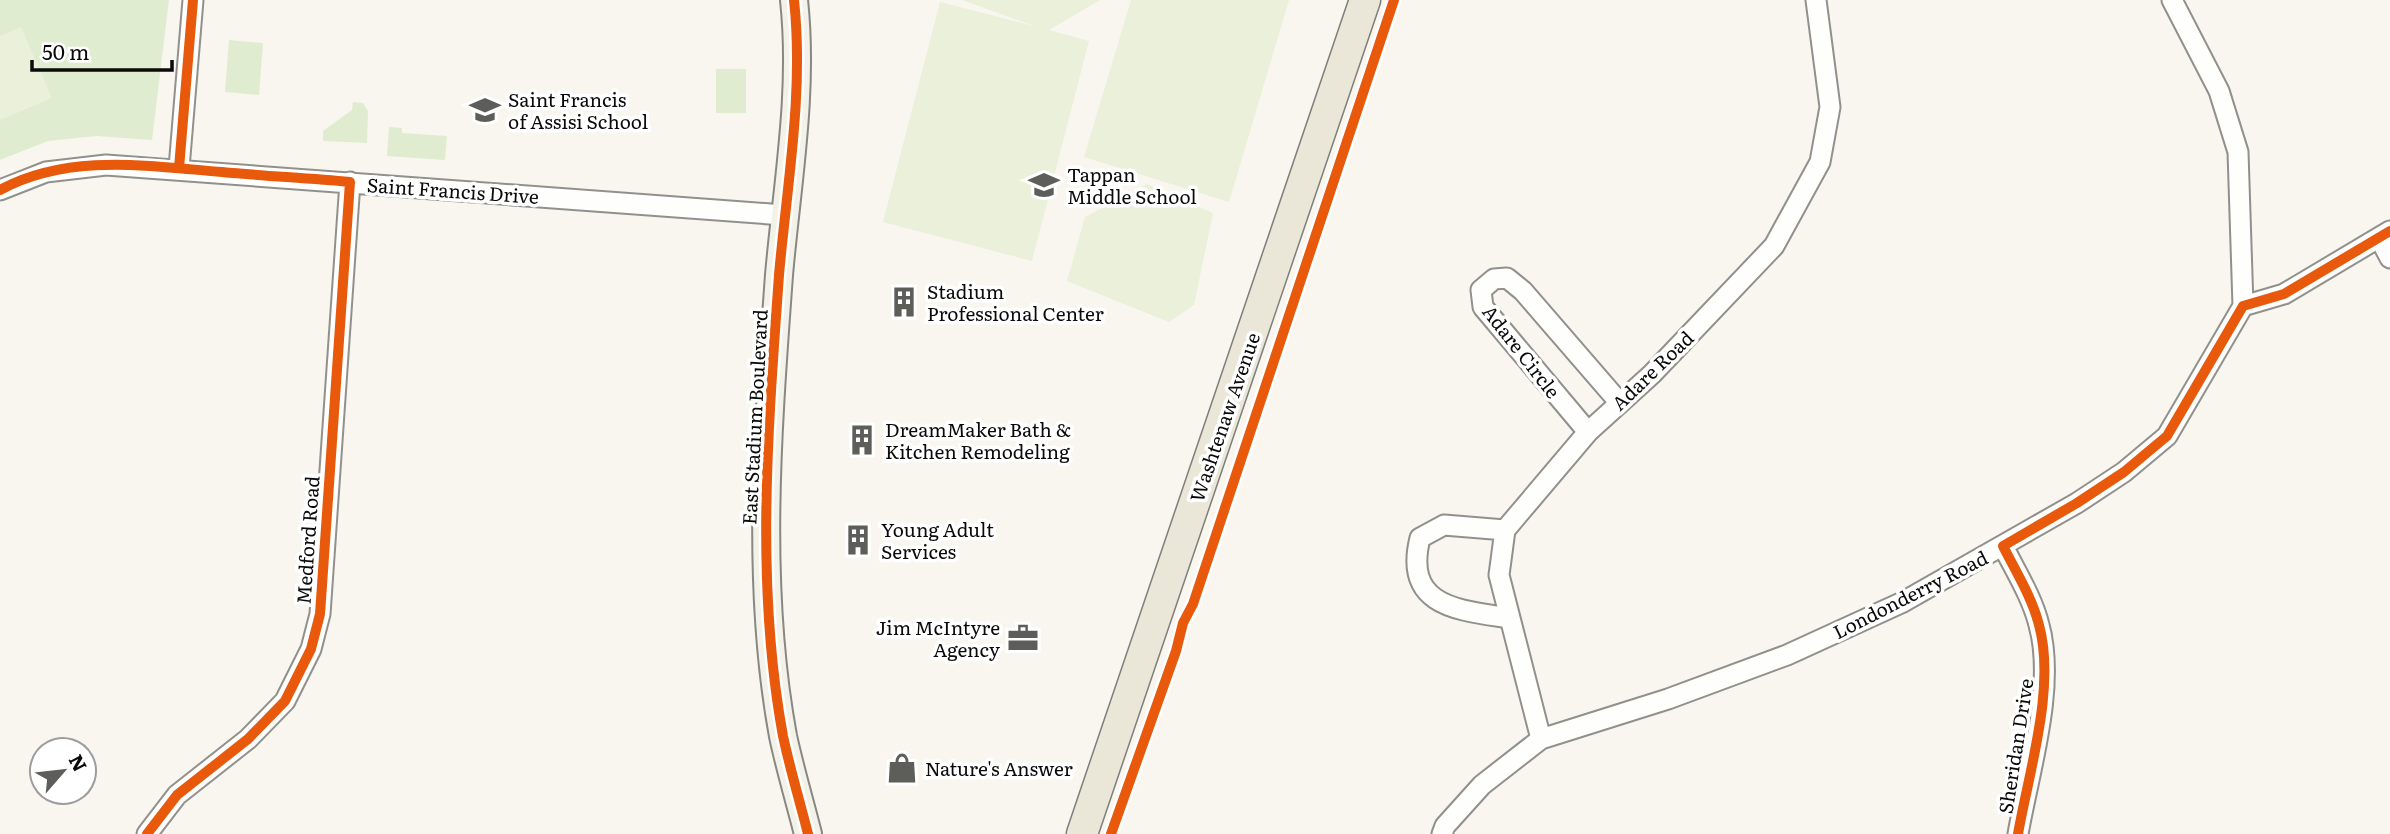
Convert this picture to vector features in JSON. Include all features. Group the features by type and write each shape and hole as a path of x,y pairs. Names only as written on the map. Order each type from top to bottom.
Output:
{"main road":[{"name":"East Stadium Boulevard","path":"794,0 796,97 771,387 766,567 783,736 808,834"},
{"name":"Washtenaw Avenue","path":"1082,834 1364,0"}],"street":[{"path":"179,168 193,0"},
{"name":"Adare Road","path":"1505,530 1588,432 1652,374 1774,246 1821,162 1830,107 1816,0"},
{"path":"2172,0 2219,91 2238,152 2243,306 2284,294 2385,235 2390,258"},
{"name":"Saint Francis Drive","path":"0,190 37,174 85,165 179,168 784,215"},
{"name":"Medford Road","path":"147,834 177,794 270,719 299,679 312,649 320,614 350,182"},
{"name":"Adare Circle","path":"1588,432 1483,307 1481,290 1494,279 1507,278 1523,291 1619,402"},
{"name":"Londonderry Road","path":"1442,834 1445,826 1482,785 1541,739 1668,699 1787,654 1903,602 2077,503 2124,471 2167,436 2243,306"},
{"path":"1509,618 1451,609 1433,600 1423,584 1415,558 1420,538 1444,525 1505,530 1499,575 1541,739"},
{"name":"Sheridan Drive","path":"2003,546 2030,598 2040,626 2044,658 2044,690 2018,834"}],"green space":[{"path":"0,0 169,0 152,140 96,136 48,141 0,160"},
{"path":"962,0 1100,0 1049,30 1089,41 1032,261 883,222 940,2 1037,27"},
{"path":"1131,0 1289,0 1229,202 1084,157"},
{"path":"21,27 52,98 0,120 0,36"},
{"path":"229,40 263,43 259,95 225,92"},
{"path":"716,69 746,69 746,113 716,113"},
{"path":"353,102 363,103 368,111 367,143 323,141 323,131 352,110"},
{"path":"389,127 402,128 402,133 447,136 445,160 387,156"},
{"path":"1147,184 1213,213 1194,305 1169,322 1067,281 1085,217"}],"cycle path":[{"path":"179,168 193,0"},
{"path":"794,0 797,34 796,103 779,275 766,506 769,621 774,679 783,736 808,834"},
{"path":"1111,834 1176,651 1183,623 1193,604 1394,0"},
{"path":"0,190 26,178 53,171 109,165 350,182 320,614 311,649 285,701 248,739 177,795 147,834"},
{"path":"2018,834 2043,702 2043,649 2032,604 2003,546 2124,472 2167,436 2243,306 2284,294 2390,231"}],"place":[{"name":"Saint Francis of Assisi School","path":"485,110"},
{"name":"Tappan Middle School","path":"1044,185"},
{"name":"Stadium Professional Center","path":"904,302"},
{"name":"DreamMaker Bath & Kitchen Remodeling","path":"862,440"},
{"name":"Young Adult Services","path":"858,540"},
{"name":"Jim McIntyre Agency","path":"1023,638"},
{"name":"Nature's Answer","path":"902,768"}]}
